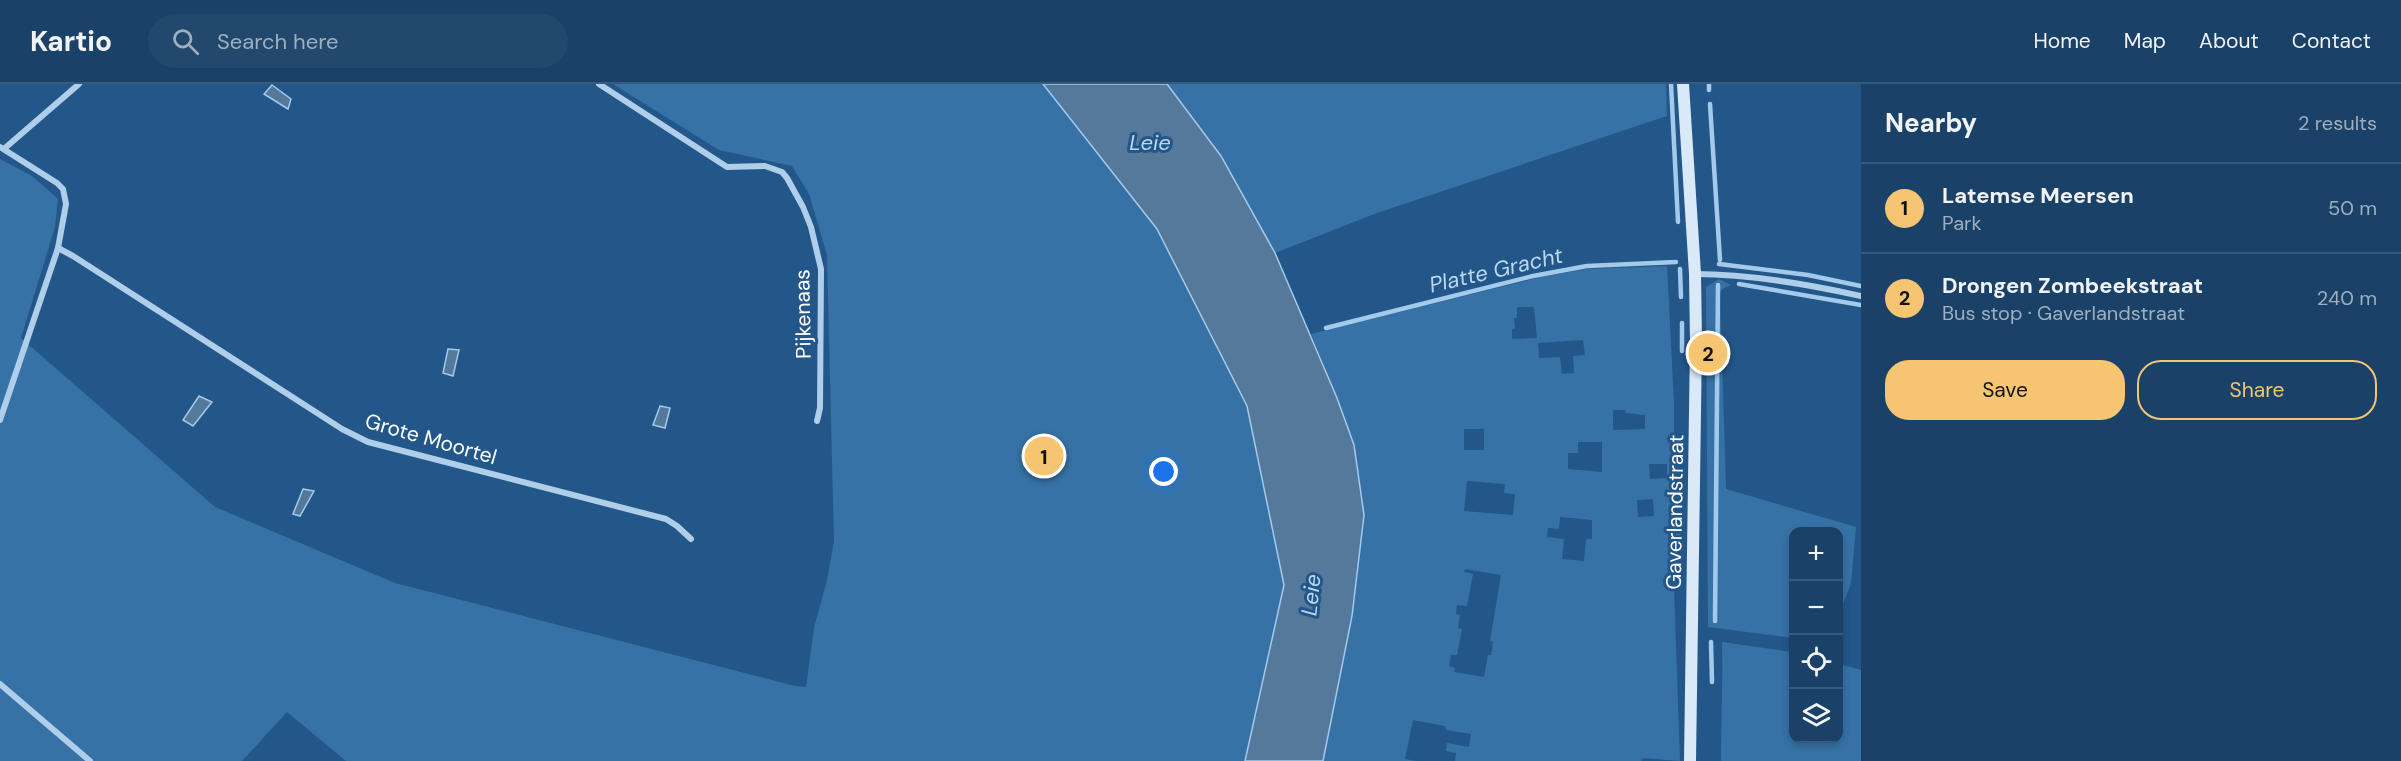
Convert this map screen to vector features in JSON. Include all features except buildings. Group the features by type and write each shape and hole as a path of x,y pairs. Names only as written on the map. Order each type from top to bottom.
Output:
{"main road":[{"name":"Gaverlandstraat","path":"1683,84 1696,342 1690,761"}],"street":[{"path":"0,420 58,248 66,204 63,189 57,183 3,147 79,84"},
{"name":"Pijkenaas","path":"599,84 727,167 765,166 782,172 787,178 807,217 821,269 820,408 817,421"},
{"name":"Grote Moortel","path":"58,248 342,429 368,442 666,519 678,526 691,539"},
{"path":"1694,269 1771,279 1861,296"},
{"path":"0,684 90,761"}],"shaded area":[{"path":"613,84 1043,84 1157,229 1247,406 1285,585 1245,761 346,761 287,712 242,761 0,761 0,159 32,176 58,199 55,227 21,338 215,507 395,583 806,687 814,628 827,580 834,541 827,255 809,194 792,166 719,150"},
{"path":"1167,84 1666,84 1667,116 1377,213 1275,253 1221,156"},
{"path":"1667,266 1674,404 1674,588 1680,761 1643,758 1641,761 1455,761 1456,753 1446,751 1447,743 1469,747 1471,734 1446,730 1445,726 1413,720 1405,759 1416,761 1323,761 1352,616 1337,398 1311,334 1541,277 1587,269","holes":["1517,307 1534,307 1537,338 1512,339 1512,329 1515,328 1514,318 1517,318","1583,340 1585,355 1573,356 1574,373 1562,374 1560,357 1539,358 1538,343","1613,410 1625,410 1626,413 1645,415 1645,429 1613,430","1464,429 1484,429 1484,450 1464,450","1578,442 1602,442 1602,472 1568,469 1568,453 1578,453","1649,464 1667,464 1667,478 1650,479","1467,481 1505,484 1504,493 1515,494 1513,515 1464,511","1653,499 1654,516 1638,517 1637,500","1560,517 1592,520 1592,539 1586,539 1584,561 1562,559 1564,539 1547,537 1548,528 1559,529","1465,569 1501,575 1490,641 1493,642 1491,655 1488,655 1484,677 1454,672 1455,668 1449,666 1451,655 1457,655 1462,629 1458,628 1460,615 1456,614 1457,605 1467,606 1473,574 1464,572"]},
{"path":"1719,279 1731,285 1722,289 1720,293 1726,489 1856,527 1851,583 1843,604 1843,527 1789,527 1789,637 1708,627 1706,287"},
{"path":"1722,642 1789,651 1789,743 1843,743 1843,665 1861,670 1861,761 1721,761"}],"water":[{"name":"Leie","path":"1043,84 1167,84 1221,156 1275,253 1337,398 1354,445 1364,515 1352,616 1323,761 1245,761 1284,585 1247,406 1157,229"},
{"path":"272,85 291,99 288,109 264,94"},
{"path":"448,349 459,350 453,376 443,373"},
{"path":"199,396 212,402 193,426 183,420"},
{"path":"660,406 670,408 665,428 653,425"},
{"path":"303,489 314,491 300,516 293,514"}],"waterway":[{"path":"1671,84 1678,222"},
{"path":"1709,84 1709,90"},
{"path":"1710,104 1720,260"},
{"name":"Platte Gracht","path":"1326,328 1533,276 1587,266 1676,262"},
{"name":"Platte Gracht","path":"1719,264 1808,275 1861,286"},
{"path":"1680,269 1681,297"},
{"path":"1739,284 1861,305"},
{"path":"1715,621 1718,285"},
{"path":"1682,323 1682,351"},
{"path":"1678,534 1678,574"},
{"path":"1711,642 1712,682"}],"place":[{"name":"Drongen Zombeekstraat","path":"1708,353"},
{"name":"Latemse Meersen","path":"1044,456"}]}
